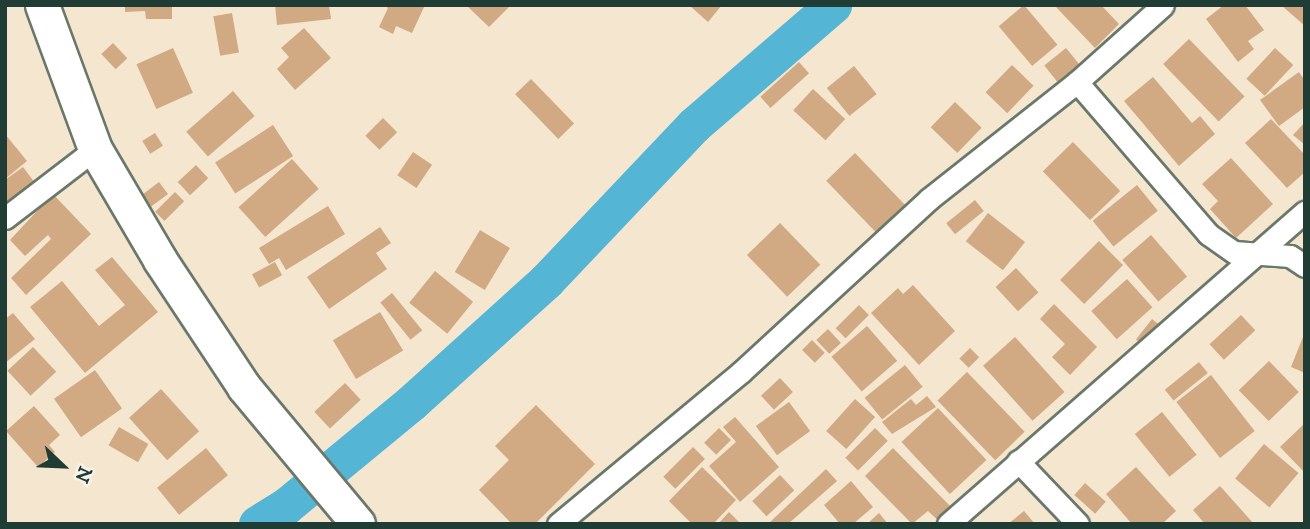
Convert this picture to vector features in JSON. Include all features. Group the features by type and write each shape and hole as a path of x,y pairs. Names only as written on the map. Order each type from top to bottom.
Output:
{"main road":[{"path":"42,5 95,149 160,260 244,387 358,524"}],"street":[{"path":"558,524 741,372 929,199 1077,82 1163,5"},
{"path":"1077,82 1208,234 1234,252 1290,256 1305,266"},
{"path":"5,218 95,149"},
{"path":"948,524 1305,212"},
{"path":"1018,461 1077,524"}],"building":[{"path":"125,5 172,5 172,19 146,19 145,11 125,12"},
{"path":"275,5 329,5 331,19 277,25"},
{"path":"383,5 425,5 412,33 396,26 393,34 379,27 388,8"},
{"path":"466,5 511,5 489,27"},
{"path":"689,5 722,5 708,22"},
{"path":"1024,5 1057,45 1032,66 999,26"},
{"path":"1054,5 1101,5 1119,24 1095,48"},
{"path":"1224,5 1245,5 1264,30 1248,41 1254,49 1238,62 1206,19"},
{"path":"1281,5 1305,5 1305,26"},
{"path":"232,13 239,52 220,56 213,16"},
{"path":"304,28 331,58 295,90 277,69 289,57 281,48"},
{"path":"1189,39 1245,97 1219,122 1163,64"},
{"path":"113,43 127,58 116,69 101,54"},
{"path":"173,48 193,93 156,109 136,64"},
{"path":"1066,48 1079,64 1057,82 1044,66"},
{"path":"1275,48 1293,65 1265,96 1246,79"},
{"path":"799,62 809,73 770,108 760,97"},
{"path":"1012,65 1034,86 1007,113 986,92"},
{"path":"854,66 877,94 849,116 827,88"},
{"path":"1299,72 1305,81 1305,107 1279,126 1260,100"},
{"path":"1153,77 1192,123 1200,116 1215,134 1179,166 1124,101"},
{"path":"531,79 574,124 558,139 515,94"},
{"path":"813,89 845,119 825,140 793,110"},
{"path":"233,91 255,116 208,157 186,132"},
{"path":"955,102 982,128 957,153 931,127"},
{"path":"383,118 397,132 379,150 365,136"},
{"path":"1271,119 1305,155 1305,172 1287,188 1245,143"},
{"path":"1305,122 1305,145 1293,135"},
{"path":"273,125 293,156 235,194 215,163"},
{"path":"155,133 163,146 150,154 142,141"},
{"path":"5,134 27,161 5,179"},
{"path":"1073,142 1120,191 1090,220 1043,171"},
{"path":"413,152 432,165 416,188 397,175"},
{"path":"855,153 908,208 880,236 826,181"},
{"path":"1231,158 1273,204 1236,238 1210,209 1218,201 1202,184"},
{"path":"292,159 319,189 265,237 238,207"},
{"path":"196,165 208,178 190,195 178,182"},
{"path":"23,167 38,187 5,211 5,180"},
{"path":"159,182 168,194 151,207 142,195"},
{"path":"1137,185 1158,211 1113,247 1093,221"},
{"path":"175,192 184,201 164,221 155,212"},
{"path":"53,194 91,234 26,295 11,278 51,239 48,235 25,256 10,240"},
{"path":"975,200 984,211 955,234 946,223"},
{"path":"328,206 345,234 286,270 279,258 269,264 259,248"},
{"path":"988,213 1025,242 1003,270 966,241"},
{"path":"780,223 820,265 787,297 747,255"},
{"path":"380,227 391,243 376,253 387,269 329,309 307,277"},
{"path":"480,230 510,248 485,290 455,272"},
{"path":"1151,235 1187,277 1158,301 1122,260"},
{"path":"1099,241 1123,265 1084,304 1060,280"},
{"path":"112,257 158,312 85,373 30,307 62,281 99,326 125,305 95,270"},
{"path":"275,262 282,275 259,287 252,274"},
{"path":"1016,268 1039,292 1018,311 996,287"},
{"path":"435,271 473,302 447,334 409,303"},
{"path":"1127,279 1152,307 1117,339 1091,311"},
{"path":"913,285 955,331 919,365 871,313 898,288 903,294"},
{"path":"392,293 422,330 411,340 380,302"},
{"path":"1054,304 1097,347 1070,375 1052,357 1065,344 1040,319"},
{"path":"859,305 869,315 846,338 836,328"},
{"path":"380,312 403,351 356,379 333,340"},
{"path":"13,313 35,339 5,363 5,319"},
{"path":"1241,315 1255,330 1224,360 1210,344"},
{"path":"1152,319 1161,326 1145,346 1136,339"},
{"path":"867,326 897,361 862,392 832,357"},
{"path":"828,329 841,343 829,354 816,340"},
{"path":"1305,332 1305,373 1291,367"},
{"path":"1015,337 1065,392 1033,421 983,366"},
{"path":"812,340 825,353 815,363 802,350"},
{"path":"33,347 56,372 31,396 7,371"},
{"path":"970,348 979,357 969,368 959,359"},
{"path":"1269,361 1299,392 1269,421 1239,390"},
{"path":"1199,362 1208,373 1174,401 1165,390"},
{"path":"905,365 923,387 882,419 865,398"},
{"path":"95,370 122,409 81,437 54,399"},
{"path":"967,372 1025,432 995,460 938,400"},
{"path":"1211,375 1255,431 1220,458 1176,402"},
{"path":"780,378 793,392 774,410 761,396"},
{"path":"345,383 361,400 330,428 314,412"},
{"path":"161,389 199,431 167,460 129,418"},
{"path":"927,396 936,407 892,434 882,422 911,399 916,405"},
{"path":"855,399 875,417 846,449 826,431"},
{"path":"789,402 810,431 777,455 756,426"},
{"path":"536,405 595,464 535,524 512,524 479,490 509,460 495,446"},
{"path":"34,406 60,435 49,445 55,452 38,467 6,431"},
{"path":"938,408 986,460 950,494 901,442"},
{"path":"1162,412 1197,455 1169,477 1135,434"},
{"path":"735,417 779,467 740,502 709,466 736,442 723,427"},
{"path":"1305,423 1305,473 1280,447"},
{"path":"119,427 148,444 138,462 109,445"},
{"path":"719,428 731,440 716,455 704,443"},
{"path":"875,428 888,441 858,470 845,458"},
{"path":"1264,444 1298,473 1270,507 1235,478"},
{"path":"693,447 705,459 675,489 663,477"},
{"path":"206,448 228,475 179,515 157,488"},
{"path":"893,448 953,509 940,522 928,511 912,524 865,476"},
{"path":"702,467 736,500 713,524 692,524 669,501"},
{"path":"1136,467 1176,511 1162,524 1132,524 1106,494"},
{"path":"826,469 837,481 788,524 768,524"},
{"path":"780,475 794,490 767,516 752,501"},
{"path":"851,481 873,507 853,524 840,524 824,505"},
{"path":"1085,483 1106,502 1095,514 1074,495"},
{"path":"1220,486 1254,524 1205,524 1193,510"},
{"path":"1024,511 1035,524 1008,524"},
{"path":"729,512 741,524 718,524"},
{"path":"879,513 888,524 867,524"}],"waterway":[{"path":"257,524 286,506 411,403 546,281 694,125 833,5"}]}
